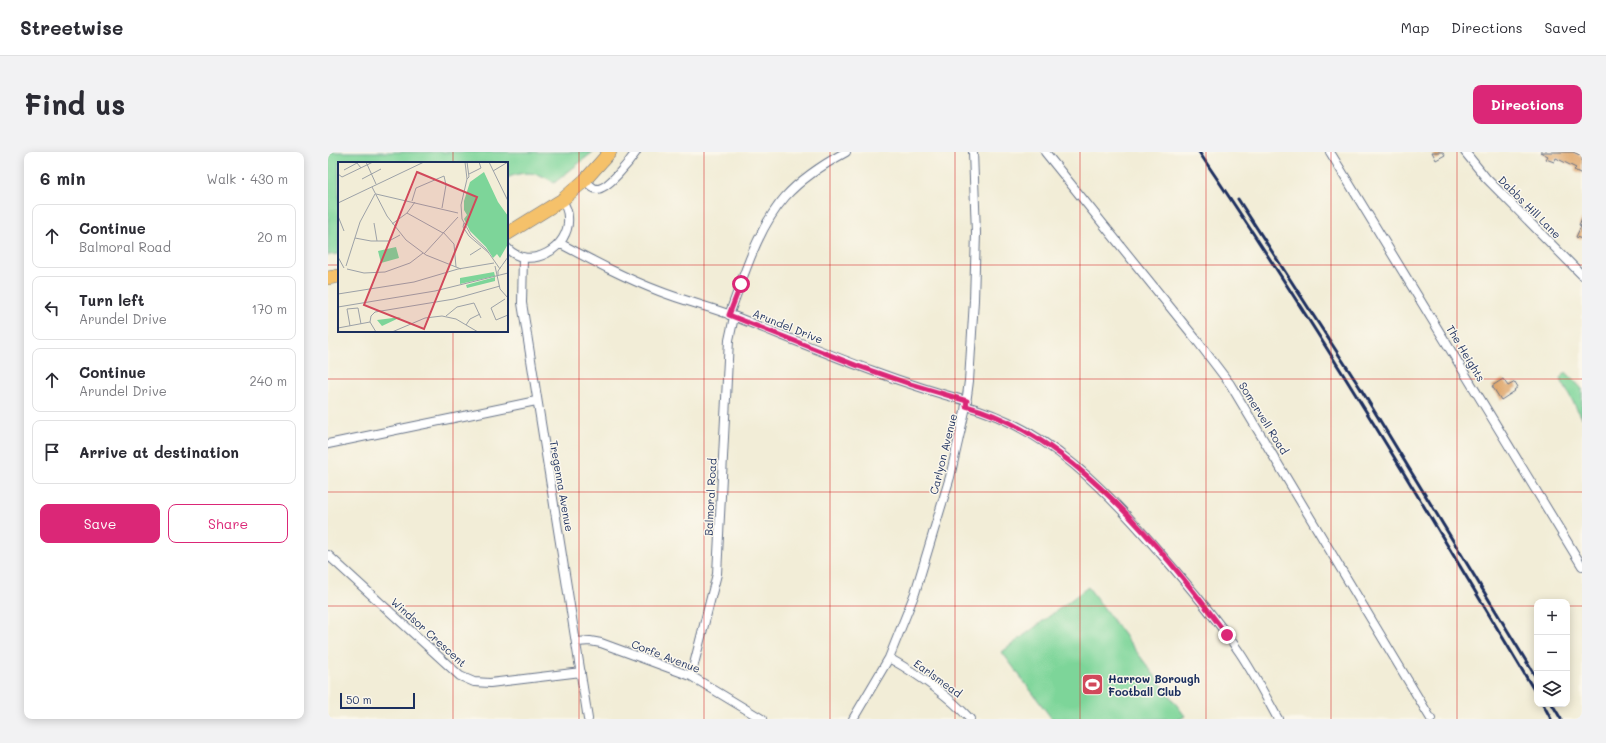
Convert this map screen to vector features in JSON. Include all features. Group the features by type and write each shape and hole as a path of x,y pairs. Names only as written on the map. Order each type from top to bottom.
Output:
{"main road":[{"path":"508,233 562,200 585,180 610,152"},
{"path":"328,278 338,276"}],"street":[{"path":"585,180 593,188 598,189 605,186 636,152"},
{"name":"Balmoral Road","path":"691,676 717,574 728,340 732,316 760,238 780,204 802,180 846,152"},
{"name":"Carlyon Avenue","path":"853,719 889,658 914,593 950,477 966,404 975,293 976,233 973,152"},
{"name":"Somervell Road","path":"1045,152 1195,338 1230,384 1431,719"},
{"name":"The Heights","path":"1330,152 1582,566"},
{"name":"Dabbs Hill Lane","path":"1465,152 1486,178 1582,275"},
{"path":"508,249 523,257 544,255 561,244 568,228 568,218 562,200"},
{"name":"Arundel Drive","path":"561,244 596,263 640,283 732,316 858,366 966,404 1007,421 1042,442 1076,467 1113,501 1146,536 1213,616 1241,654 1278,719"},
{"name":"Tregenna Avenue","path":"523,257 522,303 536,401 577,642 588,719"},
{"path":"328,444 536,401"},
{"name":"Windsor Crescent","path":"328,555 460,676 474,682 490,683 581,672"},
{"name":"Corfe Avenue","path":"577,642 590,641 601,643 691,676 762,719"},
{"name":"Earlsmead","path":"889,658 925,680 959,706 970,719"}],"green space":[{"path":"328,152 593,152 554,183 543,176 532,173 513,175 508,178 508,162 338,162 338,254 328,255"},
{"path":"1566,372 1582,389 1582,418 1560,378"},
{"name":"Harrow Borough Football Club","path":"1088,587 1185,716 1180,719 1052,719 1002,652"}],"building":[{"path":"1432,152 1443,152 1445,155 1436,160"},
{"path":"1540,152 1573,152 1582,156 1582,174 1574,170 1576,168 1556,158 1554,162 1546,159 1548,156"},
{"path":"1582,218 1582,239 1576,237 1581,226 1579,225"},
{"path":"1503,379 1508,386 1515,382 1518,387 1514,390 1515,391 1501,400 1492,386"}],"railway":[{"path":"1199,152 1330,353 1414,489 1534,690"},
{"path":"1238,199 1359,386 1534,674"},
{"path":"1545,707 1551,719"},
{"path":"1554,707 1561,719"}],"place":[{"name":"Harrow Borough Football Club","path":"1093,684"}],"route":[{"path":"741,284 729,315 858,366 910,384 967,401 966,406 1007,421 1059,453 1113,501 1146,536 1200,598 1227,635"}]}
